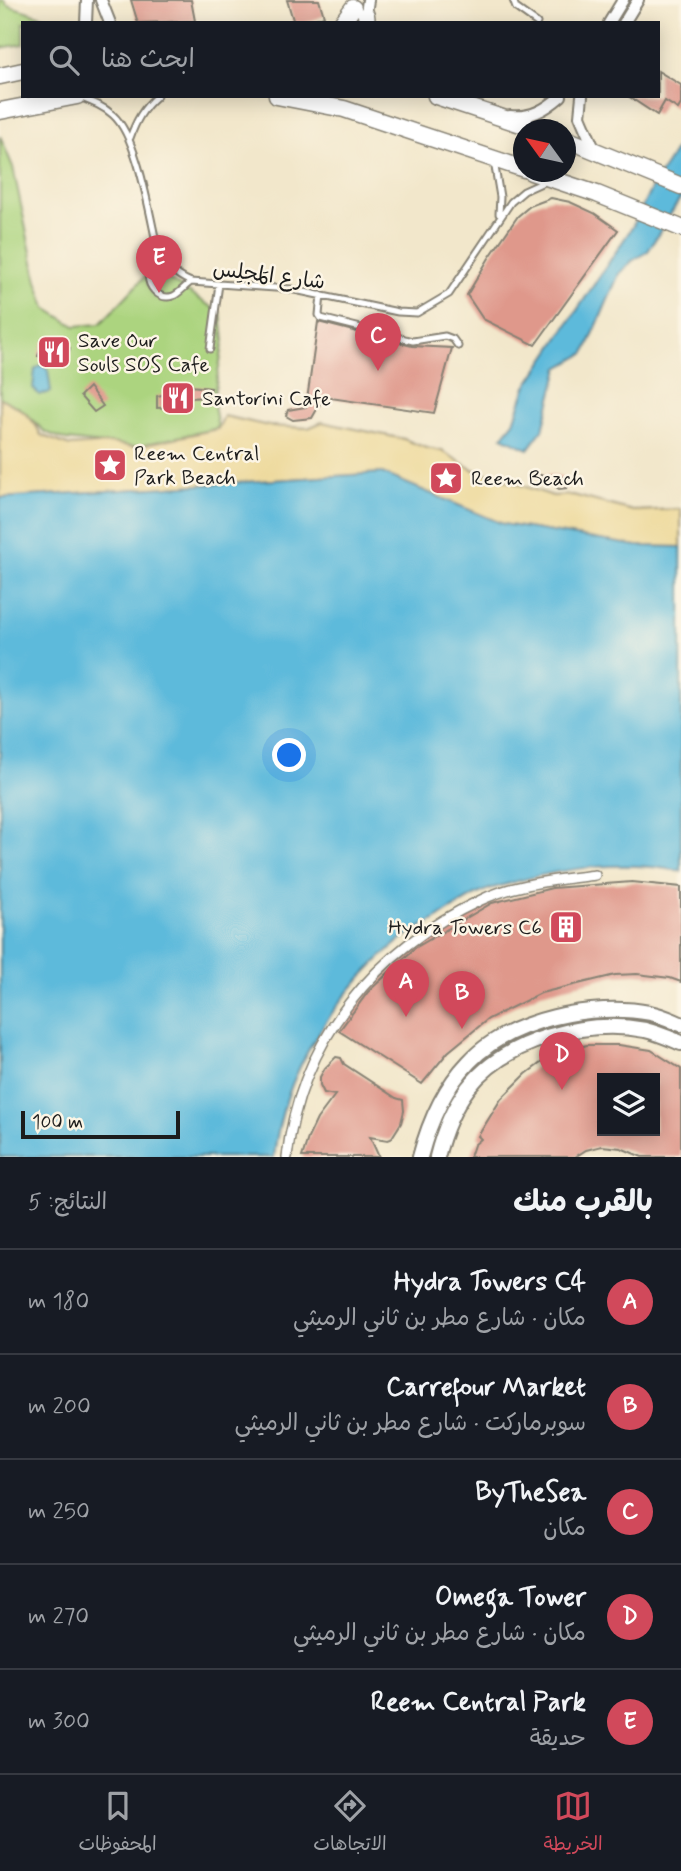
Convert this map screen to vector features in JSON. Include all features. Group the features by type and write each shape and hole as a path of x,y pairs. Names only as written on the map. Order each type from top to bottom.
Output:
{"main road":[{"path":"0,76 21,71"},
{"path":"0,111 67,98"},
{"path":"302,98 345,103 513,165"},
{"path":"442,98 513,121"},
{"path":"576,143 681,186"},
{"path":"562,182 681,228"}],"street":[{"path":"86,21 87,0"},
{"path":"101,0 109,21"},
{"path":"610,21 622,0"},
{"path":"625,21 638,0"},
{"path":"498,116 524,117 543,110 558,98"},
{"path":"582,98 580,116 603,154"},
{"path":"287,1157 295,1107 305,1077 326,1037 348,1004 389,959 409,942 482,899 539,882 596,875"},
{"path":"420,1157 436,1111 454,1079 470,1060 506,1035 537,1022 586,1012 615,1010 651,1013 681,1024"},
{"path":"437,1157 450,1120 468,1087 484,1072 515,1051 551,1037 606,1028 646,1030 681,1043"}],"lane":[{"path":"513,0 516,8 534,21"},
{"name":"شارع المَجلِس","path":"82,98 114,116 130,138 158,251 178,277 191,282 290,289 398,312 416,313 449,294 499,216 524,191 541,182"},
{"path":"130,138 136,120 155,98"},
{"path":"493,158 500,197 499,216"},
{"path":"158,251 148,275 151,288 158,294 174,296 191,282"},
{"path":"210,349 219,284"},
{"path":"321,295 321,318 413,341 445,336 453,339 458,346"}],"green space":[{"path":"0,0 4,0 7,5 54,20 21,21 21,44 0,48"},
{"path":"0,136 13,167 37,281 46,308 75,326 100,324 152,269 221,313 224,340 213,400 218,428 133,447 66,440 45,432 20,408 0,398"}],"sand":[{"name":"Reem Beach","path":"0,398 24,412 41,435 70,446 112,443 133,447 218,429 224,416 269,426 308,428 322,422 404,439 442,451 472,469 553,496 573,495 633,511 681,509 681,547 637,546 503,524 382,473 0,498"}],"water":[{"path":"681,141 681,197 648,251 632,261 619,274 585,353 559,368 543,429 528,449 502,437 514,422 526,387 633,226 652,187"},
{"path":"42,365 48,370 51,392 39,395 33,388 35,369"},
{"path":"382,473 503,524 637,546 681,547 681,871 619,866 538,876 482,892 403,938 354,986 316,1037 288,1095 279,1125 274,1157 0,1157 0,498"}],"building":[{"path":"131,0 191,0 195,21 137,21"},
{"path":"287,0 319,0 324,16 309,21 293,21"},
{"path":"660,72 681,85 681,104 678,109 665,101 657,115 631,98 660,98"},
{"path":"551,198 570,202 594,213 618,230 535,345 483,319 467,295 518,216 530,206"},
{"path":"318,322 412,346 452,348 434,413 324,397 312,418 293,420 286,416 288,410 306,407"},
{"name":"Save Our Souls SOS Cafe","path":"43,342 70,348 66,364 38,356"},
{"name":"Santorini Cafe","path":"189,386 211,388 208,397 189,398 190,406 157,408 157,396 186,390"},
{"path":"89,387 103,406 94,412 80,396"},
{"path":"540,475 571,479 567,488 559,489 542,483"},
{"path":"632,882 681,887 681,982 637,974 615,975 541,993 488,1019 448,1052 422,1084 339,1031 368,992 415,948 492,903 552,888"},
{"path":"587,1045 619,1045 651,1050 681,1069 681,1157 642,1157 621,1148 602,1146 586,1150 575,1157 470,1157 474,1145 481,1139 478,1136 501,1099 526,1074 553,1054"},
{"path":"336,1057 403,1100 401,1123 391,1139 370,1137 379,1157 302,1157 317,1119 335,1095 324,1093 320,1077"}],"place":[{"name":"Reem Central Park","path":"159,293"},
{"name":"Save Our Souls SOS Cafe","path":"54,352"},
{"name":"ByTheSea","path":"378,371"},
{"name":"Santorini Cafe","path":"178,398"},
{"name":"Reem Central Park Beach","path":"110,465"},
{"name":"Reem Beach","path":"446,478"},
{"name":"Hydra Towers C6","path":"566,927"},
{"name":"Hydra Towers C4","path":"406,1017"},
{"name":"Carrefour Market","path":"462,1029"},
{"name":"Omega Tower","path":"562,1090"}]}
